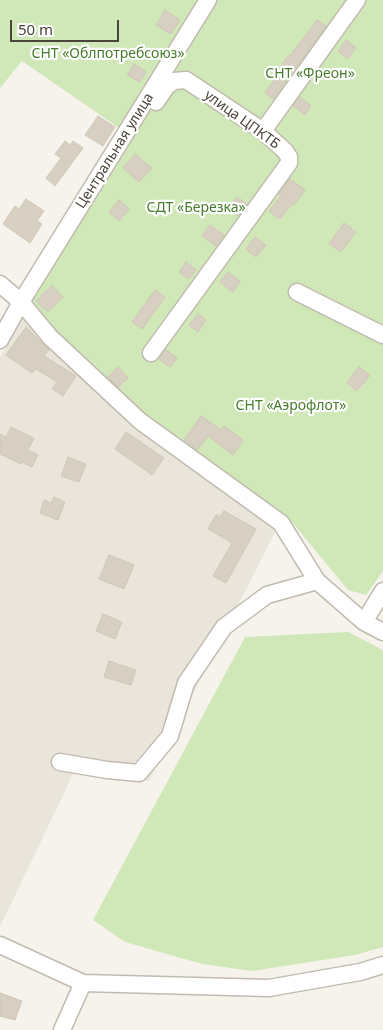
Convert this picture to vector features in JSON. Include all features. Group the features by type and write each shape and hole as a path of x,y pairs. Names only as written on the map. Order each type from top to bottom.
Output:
{"street":[{"name":"Центральная улица","path":"0,340 21,302 208,0"},
{"path":"263,132 357,0"},
{"name":"улица ЦПКТБ","path":"128,131 138,126 167,86 174,81 186,80 263,132 289,157 289,163 151,353"},
{"path":"0,284 21,302 50,337 140,420 281,523 317,581 364,622 383,632"},
{"path":"297,292 383,335"},
{"path":"60,762 139,773 170,736 186,683 224,627 266,595 317,581"},
{"path":"364,622 383,591"},
{"path":"0,945 83,983 269,988 360,972 383,965"},
{"path":"62,1030 83,983"}],"shaded area":[{"path":"27,311 282,518 149,781 75,770 0,927 0,357"}],"green space":[{"path":"0,0 383,0 383,571 366,595 348,590 291,521 135,409 22,303 125,132 22,61 0,88"},
{"path":"348,632 383,650 383,947 355,955 252,971 202,964 125,942 93,920 245,637"}],"building":[{"path":"165,10 180,20 171,34 156,25"},
{"path":"317,20 326,26 273,99 265,93 281,71 279,69"},
{"path":"346,40 356,48 348,59 338,51"},
{"path":"134,64 146,72 140,82 127,75"},
{"path":"300,97 311,106 305,115 293,106"},
{"path":"98,116 115,127 103,146 85,135"},
{"path":"65,141 70,145 73,141 83,148 55,186 46,178 61,158 55,154"},
{"path":"135,154 152,168 139,182 123,168"},
{"path":"290,179 305,190 280,219 269,211 281,196 279,194"},
{"path":"237,197 247,204 238,216 228,209"},
{"path":"26,199 44,211 37,221 42,224 30,243 3,224 15,206 19,209"},
{"path":"119,200 129,209 119,221 109,212"},
{"path":"344,223 356,232 341,252 329,244"},
{"path":"210,225 224,235 216,246 202,236"},
{"path":"255,237 266,245 256,257 246,249"},
{"path":"186,262 196,270 189,279 179,272"},
{"path":"228,272 240,281 233,292 220,282"},
{"path":"52,285 63,297 48,312 36,301"},
{"path":"155,290 165,297 142,329 132,322"},
{"path":"198,314 206,320 198,332 189,325"},
{"path":"26,327 49,350 44,356 76,376 63,396 52,389 57,382 36,369 32,373 6,355"},
{"path":"166,350 177,358 170,367 159,359"},
{"path":"118,367 128,378 118,387 108,377"},
{"path":"359,367 370,375 357,391 347,383"},
{"path":"201,416 221,430 224,426 243,440 233,455 208,436 197,450 184,440"},
{"path":"11,427 34,438 28,450 38,455 32,467 0,454 0,434 6,437"},
{"path":"126,432 164,458 152,475 115,449"},
{"path":"68,457 86,464 79,482 61,476"},
{"path":"54,497 65,502 58,520 40,513 44,500 51,503"},
{"path":"224,511 256,529 226,583 213,576 232,543 208,529 216,515 220,517"},
{"path":"109,555 134,565 124,589 99,579"},
{"path":"103,614 122,622 115,639 96,631"},
{"path":"109,661 136,670 131,685 104,677"},
{"path":"0,993 22,1001 15,1020 0,1016"}],"park label":[{"name":"СНТ «Облпотребсоюз»","path":"108,54"},
{"name":"СНТ «Фреон»","path":"310,74"},
{"name":"СДТ «Березка»","path":"196,208"},
{"name":"СНТ «Аэрофлот»","path":"291,406"}]}
